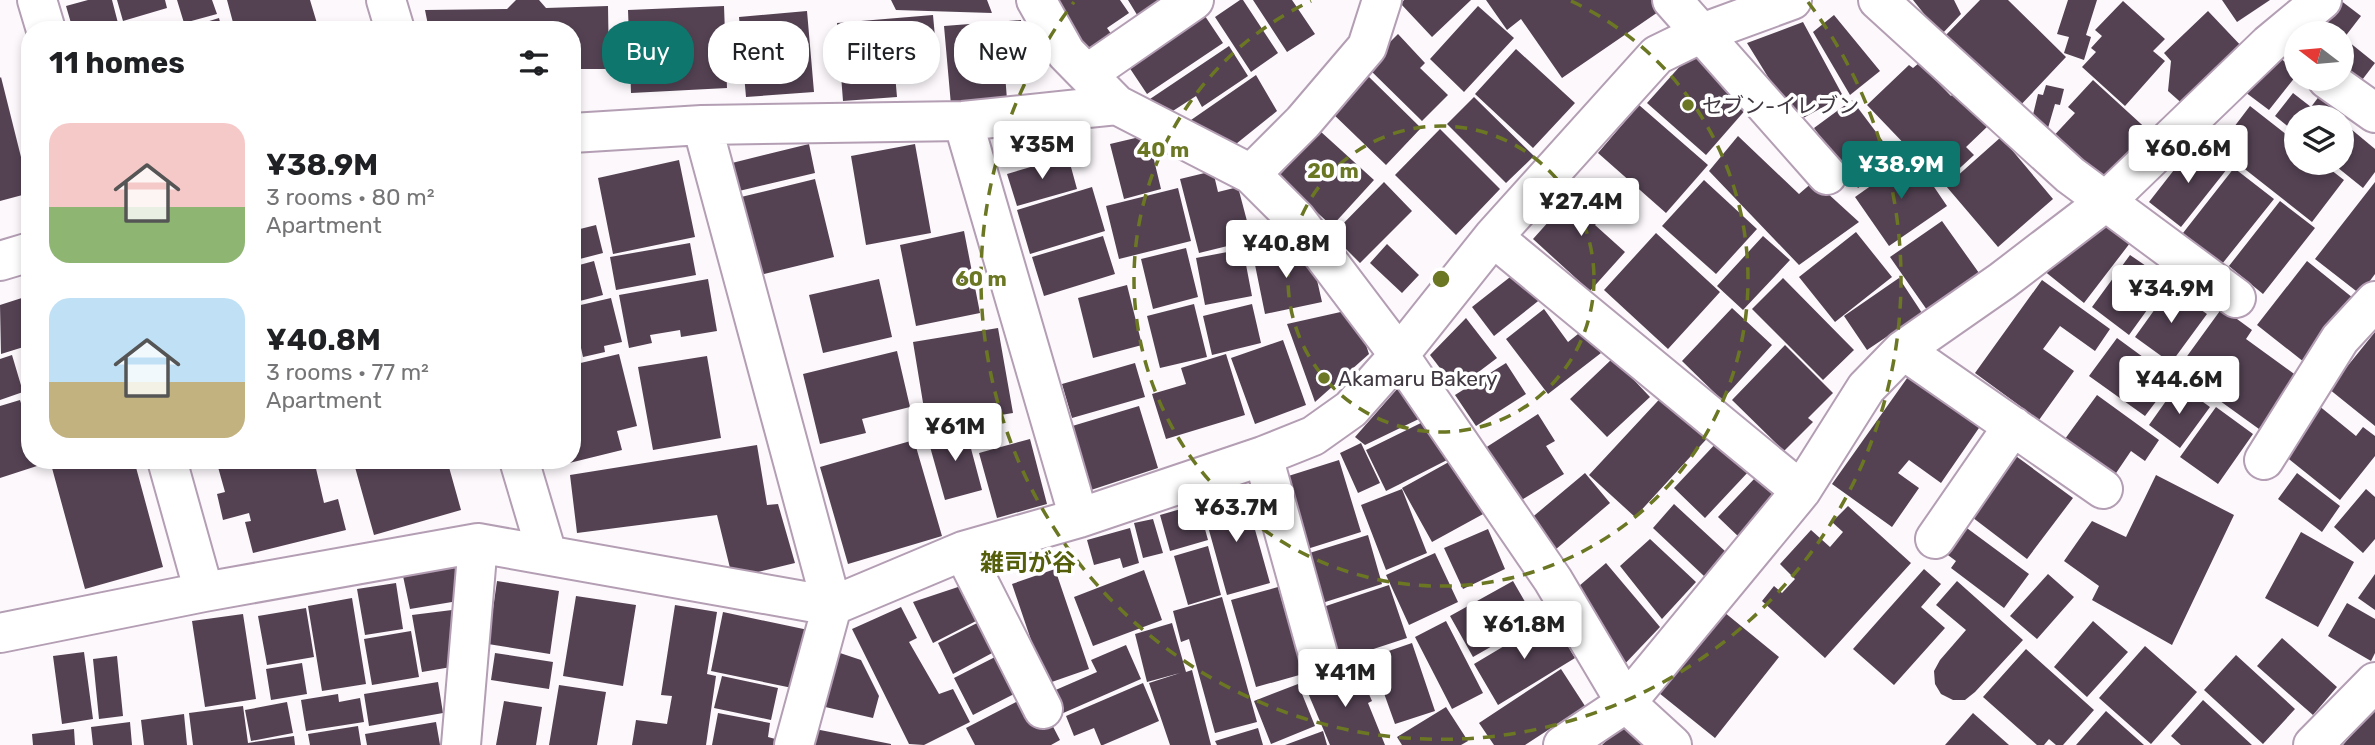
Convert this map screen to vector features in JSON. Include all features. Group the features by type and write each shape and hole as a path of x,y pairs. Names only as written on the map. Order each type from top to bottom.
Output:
{"street":[{"path":"37,0 43,21"},
{"path":"386,0 392,21"},
{"path":"1036,0 1066,53 1117,105 1251,174 1296,219 1399,355 1553,580 1626,704 1672,745"},
{"path":"1087,74 1195,0"},
{"path":"1251,174 1303,122 1367,47 1382,0"},
{"path":"1672,0 1826,175"},
{"path":"0,633 204,592 478,543 832,606 963,551 1079,519 1262,456 1313,436 1350,409 1399,355 1493,237 1657,55 1702,33 1792,0"},
{"path":"1878,0 2070,175 2236,298"},
{"path":"2306,21 2322,0"},
{"path":"1563,745 1626,704 1801,491 1866,388 1903,350 2001,281 2104,202 2284,49"},
{"path":"2343,91 2375,114"},
{"path":"581,132 702,125 963,121 1117,105"},
{"path":"963,121 1079,519"},
{"path":"702,125 832,606 794,745"},
{"path":"1493,237 1801,491"},
{"path":"0,261 21,255"},
{"path":"2263,460 2340,339 2375,301"},
{"path":"1903,350 2103,489"},
{"path":"1935,538 2013,426"},
{"path":"1262,456 1321,665"},
{"path":"170,469 204,592"},
{"path":"522,469 547,554"},
{"path":"461,745 478,543"},
{"path":"963,551 1043,709"},
{"path":"2314,744 2375,682"}],"building":[{"path":"88,0 112,0 117,21 70,21 66,6"},
{"path":"117,0 165,0 167,8 123,21"},
{"path":"177,0 212,0 217,14 183,21"},
{"path":"227,0 310,0 316,21 233,21"},
{"path":"516,0 539,0 546,8 608,6 608,21 602,21 602,69 581,69 581,21 427,21 425,10 507,9"},
{"path":"891,0 987,0 992,13 896,10"},
{"path":"1042,0 1120,0 1129,13 1107,28 1112,35 1080,56"},
{"path":"1128,0 1168,0 1142,23"},
{"path":"1243,0 1278,53 1251,72 1215,17"},
{"path":"1253,0 1292,0 1315,34 1287,52"},
{"path":"1404,0 1471,0 1432,37 1401,4"},
{"path":"1486,0 1654,0 1661,10 1562,78 1521,19 1507,30"},
{"path":"1913,0 1954,0 1961,14 1941,35"},
{"path":"1980,0 2008,0 2066,57 2016,110 1943,38"},
{"path":"2068,0 2097,0 2086,35 2091,37 2084,60 2064,53 2069,37 2057,34"},
{"path":"2222,0 2270,0 2237,22"},
{"path":"2340,0 2361,16 2354,25 2354,21 2311,21"},
{"path":"2123,1 2165,39 2153,51 2165,61 2125,106 2082,67 2096,52 2091,48 2102,36 2095,30"},
{"path":"724,6 725,21 708,21 708,84 727,84 727,88 631,93 631,84 694,84 694,21 628,21 628,10"},
{"path":"1478,6 1514,38 1464,92 1430,59"},
{"path":"807,11 808,21 739,21 739,17"},
{"path":"2208,11 2245,50 2186,107 2168,91 2171,61 2164,53"},
{"path":"933,15 934,21 861,21"},
{"path":"1834,15 1880,71 1850,95 1813,32"},
{"path":"1205,16 1223,43 1147,94 1129,67"},
{"path":"1803,22 1843,96 1796,122 1747,43"},
{"path":"954,25 954,84 1006,84 1007,100 951,105 944,26"},
{"path":"809,34 814,92 746,97 745,84 809,84"},
{"path":"1398,34 1425,63 1420,68 1448,95 1422,121 1366,66"},
{"path":"1229,46 1248,76 1202,107 1196,96 1162,118 1150,99"},
{"path":"2354,46 2375,63 2359,84 2354,80"},
{"path":"1516,49 1575,103 1533,148 1475,94"},
{"path":"2273,52 2284,61 2284,91 2269,110 2237,86"},
{"path":"1690,55 1712,60 1748,107 1706,155 1647,103"},
{"path":"1919,63 1951,96 1956,91 1989,125 1966,147 1974,155 1949,178 1919,146 1912,152 1867,105 1909,65 1913,68"},
{"path":"1366,74 1421,128 1386,165 1330,111"},
{"path":"1256,75 1277,111 1231,148 1198,132 1191,120"},
{"path":"0,78 21,157 21,195 0,201"},
{"path":"2093,80 2152,134 2102,190 2048,142 2075,113 2068,107"},
{"path":"842,84 896,84 897,97 843,101"},
{"path":"2046,85 2064,89 2060,105 2055,104 2048,128 2031,123 2038,94 2043,95"},
{"path":"2323,91 2341,105 2312,105"},
{"path":"2293,93 2308,105 2284,105 2284,123 2275,116"},
{"path":"1474,97 1534,156 1506,183 1447,124"},
{"path":"1852,100 1897,160 1858,188 1814,128"},
{"path":"1639,105 1708,165 1666,213 1598,153"},
{"path":"2250,106 2284,133 2284,175 2338,175 2344,180 2312,222 2218,148"},
{"path":"1440,129 1500,189 1456,235 1395,175"},
{"path":"1320,131 1374,180 1332,226 1278,177"},
{"path":"2354,132 2375,149 2375,172 2363,188 2347,175 2354,175"},
{"path":"1148,135 1161,189 1124,199 1110,144"},
{"path":"1738,136 1799,194 1814,181 1859,222 1799,265 1709,171"},
{"path":"2001,137 2053,199 1998,247 1946,186"},
{"path":"2195,143 2227,169 2181,227 2149,202"},
{"path":"809,144 815,173 739,191 732,163"},
{"path":"915,144 931,233 866,245 851,156"},
{"path":"1068,156 1077,189 1017,206 1007,174"},
{"path":"1913,156 1947,206 1889,246 1855,197"},
{"path":"679,160 695,237 613,254 598,178"},
{"path":"2234,168 2274,199 2222,264 2183,233"},
{"path":"1213,171 1218,192 1238,187 1252,240 1199,253 1180,179"},
{"path":"815,179 834,257 760,275 741,197"},
{"path":"1704,180 1757,229 1716,274 1662,226"},
{"path":"1585,181 1612,206 1595,225 1625,252 1590,291 1533,239"},
{"path":"1384,182 1412,211 1360,263 1332,235"},
{"path":"2375,182 2375,274 2360,294 2315,259"},
{"path":"1092,187 1105,231 1030,254 1017,210"},
{"path":"1178,188 1191,241 1119,259 1106,206"},
{"path":"2280,201 2315,228 2263,294 2229,266"},
{"path":"1942,221 1979,273 1927,310 1890,257"},
{"path":"596,225 603,253 581,259 581,229"},
{"path":"2107,225 2130,243 2084,303 2043,270"},
{"path":"964,231 980,313 916,326 900,245"},
{"path":"1856,232 1892,277 1835,322 1799,277"},
{"path":"1656,233 1720,292 1668,349 1604,290"},
{"path":"1103,236 1115,274 1044,296 1032,257"},
{"path":"1763,236 1790,260 1743,310 1717,286"},
{"path":"690,243 696,275 616,290 610,257"},
{"path":"1387,244 1419,275 1402,293 1370,263"},
{"path":"1298,245 1301,260 1312,258 1322,302 1265,314 1253,255"},
{"path":"1186,248 1198,297 1153,309 1141,259"},
{"path":"1243,249 1252,296 1205,305 1196,258"},
{"path":"2130,255 2168,281 2129,335 2092,307"},
{"path":"594,261 603,295 581,301 581,265"},
{"path":"2307,261 2358,302 2309,366 2257,325"},
{"path":"1519,270 1542,298 1494,336 1472,307"},
{"path":"1783,278 1854,350 1823,380 1752,309"},
{"path":"1899,278 1922,313 1867,350 1844,316"},
{"path":"708,279 717,331 681,337 680,330 650,335 652,343 629,348 619,295"},
{"path":"879,279 892,337 823,353 809,295"},
{"path":"2042,280 2110,329 2095,351 2060,326 2043,349 2074,371 2039,420 1975,373"},
{"path":"1127,285 1142,345 1093,358 1078,298"},
{"path":"2170,288 2207,314 2171,363 2135,337"},
{"path":"21,298 21,348 1,354 0,305"},
{"path":"611,298 622,342 604,346 605,352 583,357 581,305"},
{"path":"1194,304 1207,357 1160,368 1147,316"},
{"path":"1252,304 1261,343 1212,355 1203,316"},
{"path":"1732,308 1772,345 1722,400 1682,361"},
{"path":"2222,308 2252,330 2246,339 2297,376 2259,429 2177,370"},
{"name":"Akamaru Bakery","path":"1354,309 1369,354 1315,402 1287,324"},
{"path":"1544,309 1568,342 1583,330 1601,353 1548,394 1506,339"},
{"path":"1466,318 1497,358 1456,389 1430,355"},
{"path":"998,328 1013,413 927,427 913,342"},
{"path":"2375,332 2375,426 2329,389"},
{"path":"2117,338 2173,379 2145,416 2089,376"},
{"path":"1283,340 1306,405 1255,424 1231,358"},
{"path":"1785,345 1833,393 1808,418 1813,422 1784,451 1732,400"},
{"path":"897,351 910,407 862,419 866,433 820,444 803,374"},
{"path":"619,354 637,426 617,431 622,450 581,460 581,363"},
{"path":"1226,354 1245,415 1166,439 1152,394 1186,384 1181,368"},
{"path":"12,355 21,393 0,400 0,359"},
{"path":"707,356 721,438 653,450 638,367"},
{"path":"1613,358 1650,397 1607,437 1570,399"},
{"path":"1135,363 1145,397 1072,418 1062,384"},
{"path":"1506,363 1526,394 1476,426 1455,395"},
{"path":"1910,374 1981,425 1941,483 1909,460 1898,473 1919,488 1892,527 1832,484"},
{"path":"2178,384 2210,407 2180,448 2149,425"},
{"path":"1398,388 1425,416 1365,445 1355,437"},
{"path":"1668,390 1713,432 1635,517 1589,475"},
{"path":"2097,395 2159,440 2145,461 2131,451 2112,479 2062,443"},
{"path":"20,400 21,469 28,469 0,478 0,406"},
{"path":"2318,405 2356,436 2363,427 2375,436 2375,456 2340,500 2280,452"},
{"path":"1139,406 1158,468 1088,491 1069,427"},
{"path":"2216,407 2253,434 2218,484 2180,457"},
{"path":"1538,414 1555,441 1546,446 1564,474 1515,504 1482,450"},
{"path":"1429,419 1449,459 1386,491 1366,450"},
{"path":"965,426 982,490 945,500 927,436"},
{"path":"1030,439 1047,504 997,518 979,453"},
{"path":"914,440 942,536 848,564 820,467"},
{"path":"1719,440 1750,470 1705,518 1674,488"},
{"path":"1361,443 1380,483 1358,493 1340,453"},
{"path":"757,445 767,505 778,504 795,563 754,573 730,568 717,515 577,533 570,475"},
{"path":"2009,451 2073,498 2027,559 1964,511"},
{"path":"1456,458 1485,513 1432,542 1402,488"},
{"path":"1339,460 1361,532 1304,550 1282,478"},
{"path":"52,469 136,469 163,567 85,589"},
{"path":"219,469 316,469 324,503 338,499 346,530 253,553 245,522 251,521 249,513 223,520 217,494 225,492"},
{"path":"356,469 450,469 461,510 374,535"},
{"path":"1585,473 1610,503 1555,550 1529,520"},
{"path":"2297,473 2340,506 2322,532 2278,499"},
{"path":"2156,475 2234,515 2172,645 2092,600 2099,586 2064,561 2092,521 2126,537"},
{"path":"1755,478 1778,500 1741,539 1718,517"},
{"path":"1402,489 1427,553 1386,570 1361,505"},
{"path":"2366,489 2375,497 2375,539 2363,553 2334,527"},
{"path":"1245,494 1270,583 1227,595 1202,505"},
{"path":"1198,504 1208,540 1170,551 1160,515"},
{"path":"1674,504 1726,552 1704,576 1653,528"},
{"path":"1848,506 1911,563 1825,658 1762,601 1774,586 1782,593 1795,579 1780,564 1811,530 1830,547 1843,532 1832,522"},
{"path":"1153,519 1163,553 1143,558 1134,523"},
{"path":"1956,520 2029,574 2004,608 1951,568 1956,561 1937,547"},
{"path":"1130,528 1139,563 1123,568 1120,558 1094,565 1087,540"},
{"path":"1488,529 1505,569 1463,589 1444,548"},
{"path":"2301,532 2354,562 2318,627 2265,598"},
{"path":"1368,535 1382,584 1319,604 1303,555"},
{"path":"1650,539 1696,582 1662,619 1620,566"},
{"path":"1208,546 1221,595 1188,605 1174,556"},
{"path":"1435,553 1458,602 1409,625 1386,575"},
{"path":"1606,563 1660,627 1619,670 1572,592"},
{"path":"458,566 464,600 410,609 403,576"},
{"path":"1055,569 1089,669 1046,684 1012,584"},
{"path":"1924,569 1941,584 1921,607 1945,628 1894,685 1853,649"},
{"path":"1144,570 1162,620 1093,646 1074,597"},
{"path":"2048,574 2074,597 2037,639 2010,616"},
{"path":"2375,574 2375,610 2358,598"},
{"path":"497,581 559,591 550,654 488,644"},
{"path":"1513,581 1536,621 1473,657 1450,616"},
{"path":"1957,581 2023,640 1965,700 1953,700 1941,694 1935,684 1934,671 1966,630 1936,605"},
{"path":"396,583 403,629 365,635 357,589"},
{"path":"1389,585 1407,638 1337,661 1320,608"},
{"path":"961,586 978,620 933,643 913,602"},
{"path":"1278,587 1303,674 1256,687 1231,600"},
{"path":"576,596 636,605 623,686 563,676"},
{"path":"1222,597 1257,722 1215,733 1189,639 1181,642 1173,611"},
{"path":"352,598 366,684 322,691 308,606"},
{"path":"2347,603 2375,619 2375,653 2371,661 2328,636"},
{"path":"675,605 717,612 707,674 716,676 706,745 632,745 636,720 667,724 672,696 661,695"},
{"path":"901,607 917,638 909,642 939,694 953,689 970,722 924,745 909,744 852,629"},
{"path":"306,608 314,657 267,665 258,616"},
{"path":"460,609 457,666 422,672 412,615"},
{"path":"723,612 813,631 802,690 711,671"},
{"path":"1724,612 1779,657 1715,738 1659,693"},
{"path":"243,614 256,699 205,707 192,621"},
{"path":"1551,618 1575,658 1498,705 1474,664"},
{"path":"1446,621 1483,693 1452,709 1415,637"},
{"path":"2093,621 2128,652 2087,697 2054,667"},
{"path":"979,622 994,652 953,674 938,643"},
{"path":"1172,623 1186,672 1192,670 1211,745 1170,745 1149,683 1180,673 1147,682 1135,634"},
{"path":"411,631 419,677 372,685 364,639"},
{"path":"2282,638 2337,687 2313,715 2257,666"},
{"path":"1412,643 1435,711 1395,724 1371,657"},
{"path":"1126,645 1141,679 1061,714 1051,692 1097,672 1091,660"},
{"path":"2145,646 2197,692 2151,744 2099,698"},
{"path":"2026,649 2094,710 2063,745 2056,745 2049,739 2044,745 2037,745 1983,697"},
{"path":"834,651 861,660 879,696 873,718 821,706"},
{"path":"84,652 93,719 62,724 53,656"},
{"path":"495,653 553,662 549,689 491,680"},
{"path":"2236,655 2295,709 2263,744 2204,690"},
{"path":"117,656 123,716 99,719 93,659"},
{"path":"995,657 1014,694 973,715 954,678"},
{"path":"302,663 307,694 271,700 266,669"},
{"path":"1356,664 1372,701 1368,703 1385,745 1330,745 1305,686"},
{"path":"1561,669 1585,706 1525,745 1494,745 1479,723"},
{"path":"722,676 778,688 771,720 714,708"},
{"path":"438,682 443,713 369,726 364,694"},
{"path":"1143,683 1159,721 1103,745 1094,728 1074,736 1066,716"},
{"path":"1298,684 1315,726 1271,744 1254,701"},
{"path":"559,685 606,692 597,745 549,745"},
{"path":"338,694 339,702 360,698 364,722 306,731 301,700"},
{"path":"1020,700 1033,725 1048,717 1060,740 1051,745 975,745 966,728"},
{"path":"2203,700 2252,745 2181,745 2171,736"},
{"path":"504,701 542,707 536,745 496,745"},
{"path":"287,702 293,733 251,741 245,710"},
{"path":"243,706 248,743 294,736 295,745 193,745 189,713"},
{"path":"1446,707 1468,741 1461,745 1402,745 1397,737"},
{"path":"2375,707 2375,745 2343,745"},
{"path":"2106,711 2144,745 2076,745"},
{"path":"718,713 770,723 768,737 779,740 778,745 712,745"},
{"path":"1973,713 2009,745 1945,745"},
{"path":"184,714 187,745 144,745 141,720"},
{"path":"130,722 132,745 93,745 91,727"},
{"path":"436,722 440,745 367,745 365,734"},
{"path":"1623,724 1644,745 1602,745"},
{"path":"358,726 361,745 310,745 308,734"},
{"path":"810,728 891,744 891,745 807,745"},
{"path":"1258,728 1263,745 1217,745 1215,741"},
{"path":"74,729 75,745 33,745 32,734"},
{"path":"1323,731 1327,745 1285,745"}],"place":[{"name":"セブン-イレブン","path":"1688,105"},
{"name":"Akamaru Bakery","path":"1324,378"}],"district":[{"name":"雑司が谷","path":"1028,563"}]}
